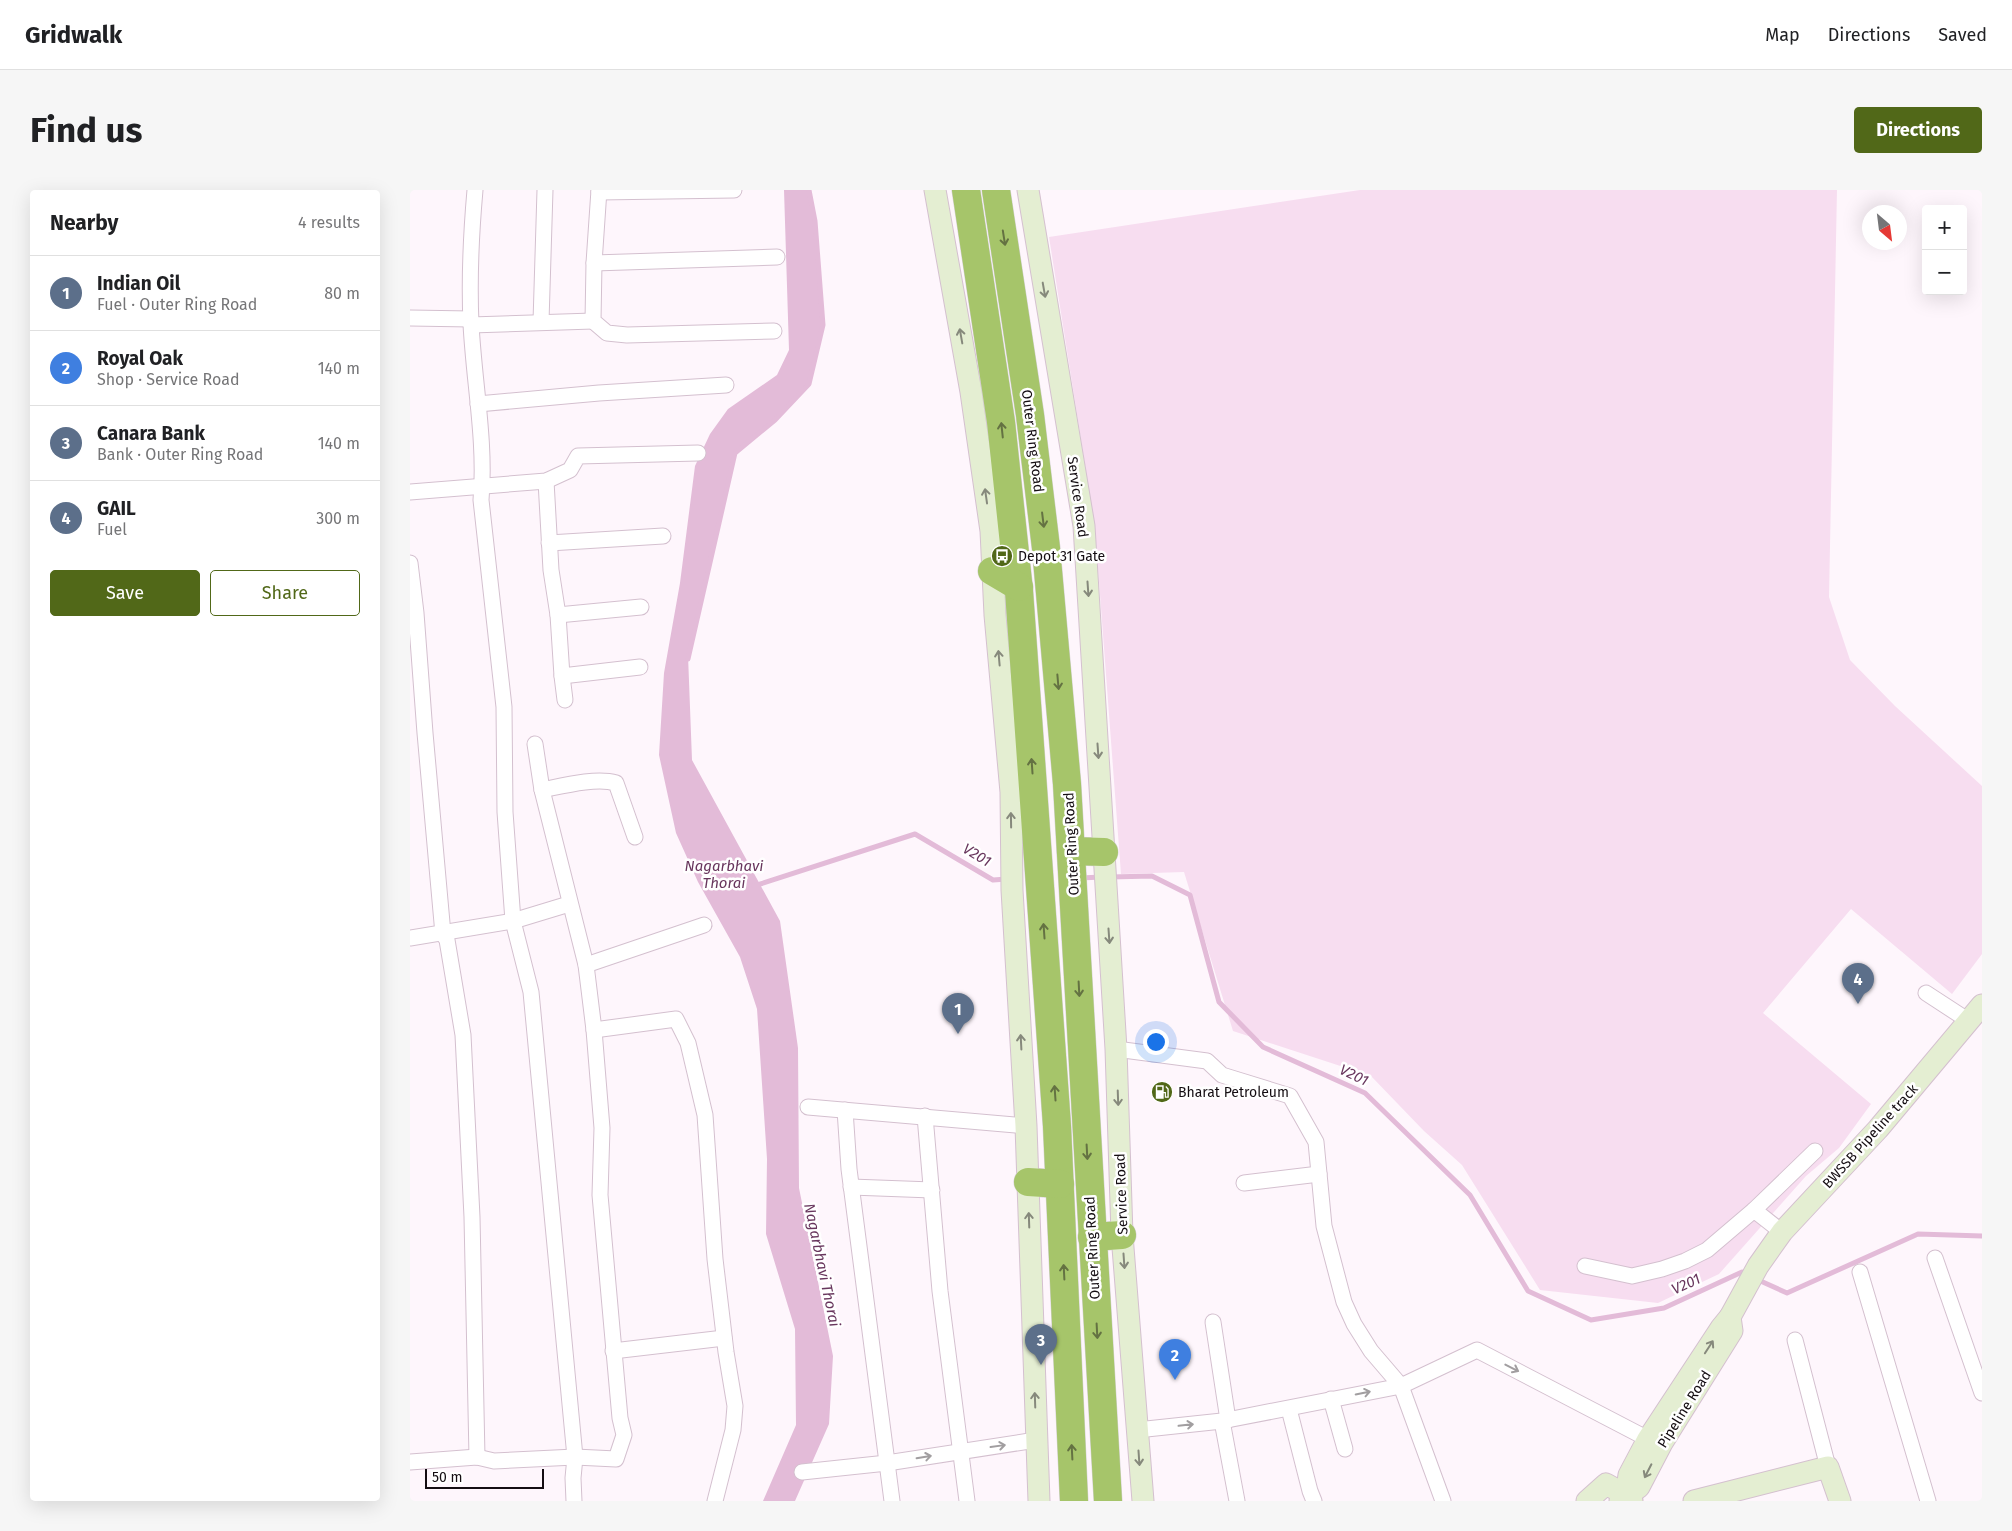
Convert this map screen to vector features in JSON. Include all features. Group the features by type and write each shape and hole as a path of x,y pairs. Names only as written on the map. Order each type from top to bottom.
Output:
{"highway":[{"name":"Outer Ring Road","path":"966,190 1001,422 1019,587 1060,1184 1074,1501"},
{"name":"Outer Ring Road","path":"996,190 1030,415 1046,548 1067,784 1108,1501"},
{"path":"992,572 1019,587"},
{"path":"1072,869 1104,859"},
{"path":"1028,1182 1060,1184"},
{"path":"1092,1237 1122,1235"}],"street":[{"path":"475,190 470,245 471,322 478,404 481,500 504,707 505,812 513,921 530,992 575,1457 573,1478 574,1501"},
{"path":"540,322 544,190"},
{"path":"593,321 594,263 599,191 734,190"},
{"path":"935,190 971,392 991,531 992,572 1011,792 1012,890 1026,1126 1039,1501"},
{"name":"Service Road","path":"1028,190 1084,526 1116,1049 1122,1235 1143,1501"},
{"path":"594,263 777,257"},
{"path":"410,318 471,322 593,321 607,333 627,335 774,331"},
{"path":"478,404 599,393 726,385"},
{"path":"410,492 546,481 570,470 578,456 698,453"},
{"path":"546,481 548,544 558,615 565,700"},
{"path":"548,544 663,536"},
{"path":"410,563 416,613 443,934 447,940 463,1035 472,1217 477,1457"},
{"path":"558,615 641,607"},
{"path":"562,676 640,667"},
{"path":"410,1462 477,1457 494,1461 575,1457 616,1459 624,1435 620,1418 600,1195 602,1128 594,1030 586,964 542,790 536,744"},
{"path":"542,790 576,784 610,781 616,783 635,837"},
{"path":"410,938 513,921 570,904"},
{"path":"586,964 704,925"},
{"path":"1926,993 1976,1013"},
{"name":"BWSSB Pipeline track","path":"1758,1266 1782,1232 1878,1130 1976,1013"},
{"path":"594,1030 676,1019 688,1043 705,1115 715,1259 724,1338 735,1406 733,1430 715,1501"},
{"path":"1116,1049 1207,1061 1222,1075 1290,1096 1316,1142 1324,1226 1344,1302 1354,1324 1371,1351 1401,1386 1443,1501"},
{"path":"808,1107 1026,1126"},
{"path":"845,1110 851,1187 892,1501"},
{"path":"925,1116 940,1291 967,1501"},
{"path":"1585,1266 1632,1276 1662,1269 1685,1261 1707,1250 1754,1210 1815,1151"},
{"path":"1244,1183 1319,1174"},
{"path":"851,1187 932,1190"},
{"path":"1754,1210 1782,1232"},
{"path":"1935,1258 1982,1393"},
{"name":"Pipeline Road","path":"1626,1499 1629,1475 1648,1439 1730,1317 1758,1266"},
{"path":"1860,1272 1928,1501"},
{"name":"Pipeline Road","path":"1626,1499 1639,1487 1662,1443 1732,1331 1730,1317"},
{"path":"1213,1322 1237,1501"},
{"path":"614,1351 724,1338"},
{"path":"1795,1340 1828,1467 1840,1501"},
{"path":"1137,1430 1225,1421 1401,1386 1477,1350 1648,1439"},
{"path":"1331,1399 1345,1449"},
{"path":"1288,1409 1314,1501"},
{"path":"802,1472 887,1463 1036,1440"},
{"path":"1694,1501 1828,1467"},
{"path":"1587,1501 1606,1484 1626,1499"}],"shaded area":[{"path":"1360,190 1837,190 1829,597 1850,660 1895,706 1982,786 1982,954 1952,994 1851,909 1763,1013 1871,1104 1839,1148 1806,1176 1719,1274 1658,1303 1540,1290 1462,1165 1424,1131 1371,1076 1233,1031 1184,872 1121,874 1095,528 1049,237"}],"water":[{"name":"Nagarbhavi Thorai","path":"784,190 809,190 815,221 823,325 809,384 773,421 735,453 688,655 692,760 780,921 798,1048 799,1188 833,1356 829,1424 795,1501 763,1501 796,1425 795,1329 766,1234 767,1159 757,1009 740,957 698,882 676,833 659,755 664,673 680,583 695,466 710,434 728,409 777,375 789,350"}],"waterway":[{"name":"Nagarbhavi Thorai","path":"688,659 735,453 775,420 809,384 823,325 815,221 809,190"},
{"name":"V201","path":"754,886 915,834 993,880 1007,879"},
{"name":"V201","path":"1110,877 1152,876 1190,895 1219,1002 1263,1047 1365,1093 1470,1195 1528,1291 1591,1320 1664,1308 1742,1272 1748,1275"},
{"name":"V201","path":"1080,878 1102,877"},
{"name":"V201","path":"1756,1279 1787,1293 1918,1234 1982,1236"}],"place":[{"name":"Depot 31 Gate","path":"1002,556"},
{"name":"GAIL","path":"1858,1004"},
{"name":"Indian Oil","path":"958,1034"},
{"name":"Bharat Petroleum","path":"1162,1092"},
{"name":"Canara Bank","path":"1041,1365"},
{"name":"Royal Oak","path":"1175,1380"}]}
